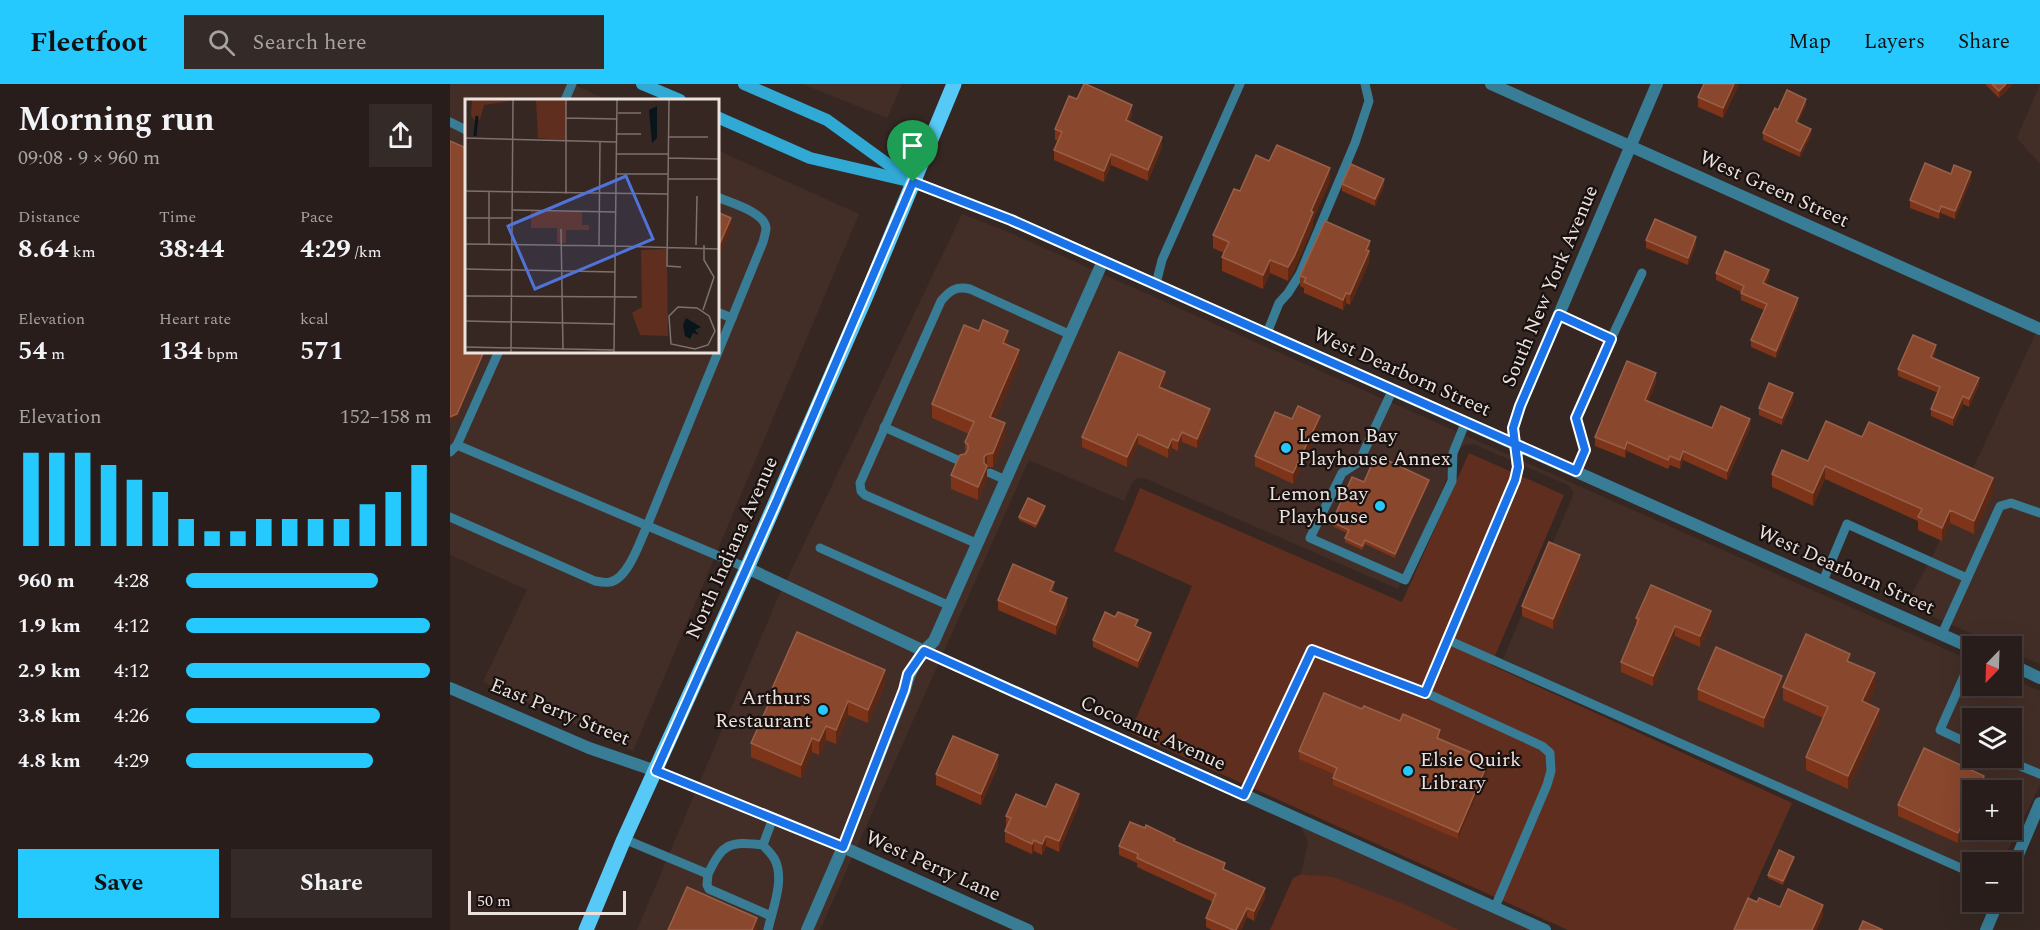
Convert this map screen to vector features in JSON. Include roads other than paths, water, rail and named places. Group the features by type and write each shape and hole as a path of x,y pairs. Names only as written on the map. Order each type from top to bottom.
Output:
{"main road":[{"path":"642,84 678,99"},
{"path":"744,84 827,120 913,182"},
{"name":"North Indiana Avenue","path":"586,930 624,839 747,568 861,307 954,84"},
{"path":"718,117 810,158 913,182"}],"street":[{"name":"West Green Street","path":"1491,84 2040,330"},
{"name":"South New York Avenue","path":"1448,640 1515,480 1518,467 1513,428 1520,406 1657,84"},
{"name":"West Dearborn Street","path":"913,182 1011,220 1962,643"},
{"path":"807,930 843,847 904,690 908,674 934,641 1103,261"},
{"name":"Cocoanut Avenue","path":"747,568 924,651 1545,930"},
{"path":"2022,670 2040,678"},
{"name":"East Perry Street","path":"450,688 589,748 656,771"},
{"name":"West Perry Lane","path":"656,771 843,847 1028,930"},
{"path":"2019,852 2040,803"},
{"path":"1986,930 1994,912"}],"lane":[{"path":"565,99 572,84"},
{"path":"1156,284 1161,260 1240,84"},
{"path":"1267,333 1279,303 1300,274 1355,143 1369,101 1365,84"},
{"path":"450,122 465,130"},
{"path":"450,517 595,581 609,582 618,579 627,568 647,526 763,242 766,227 763,219 755,213 718,197"},
{"path":"1576,471 1585,450 1576,418 1642,273"},
{"path":"978,544 865,495 861,491 860,483 920,347 941,301 950,290 960,287 970,289 1071,335"},
{"path":"718,312 732,318"},
{"path":"1559,315 1611,339"},
{"path":"499,352 453,448 747,568"},
{"path":"1393,389 1359,462 1342,473 1310,538 1405,580 1452,481 1453,453 1466,422"},
{"path":"884,428 962,462"},
{"path":"990,473 1006,480"},
{"path":"1942,634 2000,506 2011,503 2040,513"},
{"path":"1823,581 1847,524 1967,578"},
{"path":"820,548 950,606"},
{"path":"1425,693 1448,640 1962,869"},
{"path":"1244,795 1312,650 1425,693 1542,746 1550,753 1551,771 1547,785 1495,907"},
{"path":"1962,680 1940,730 1962,740"},
{"path":"2022,767 2040,774"},
{"path":"763,845 773,818"},
{"path":"624,839 708,874"},
{"path":"768,930 771,916 778,882 776,861 763,845 738,843 727,845 718,854 708,874 706,880 709,889 771,916"}],"place":[{"name":"Lemon Bay Playhouse Annex","path":"1286,448"},
{"name":"Lemon Bay Playhouse","path":"1380,506"},
{"name":"Arthurs Restaurant","path":"823,710"},
{"name":"Elsie Quirk Library","path":"1408,771"}]}
